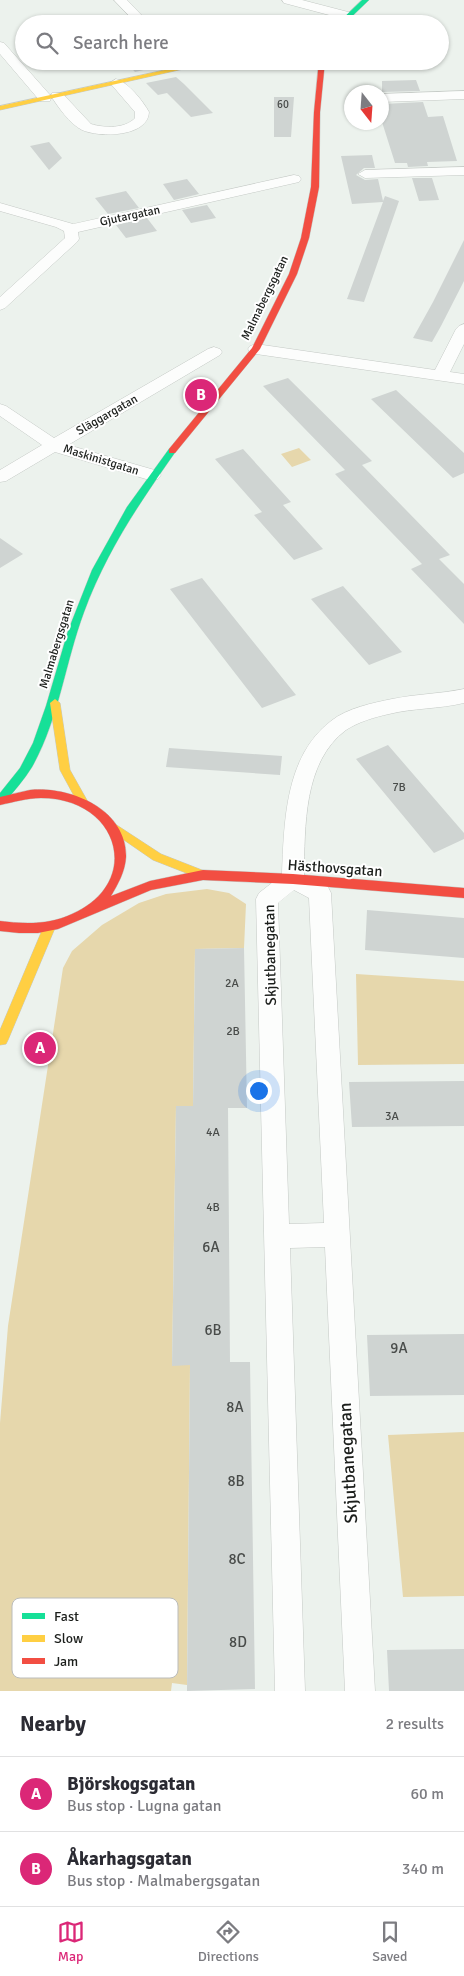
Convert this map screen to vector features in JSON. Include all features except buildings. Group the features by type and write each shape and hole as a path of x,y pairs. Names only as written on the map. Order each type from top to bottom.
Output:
{"main road":[{"path":"350,15 366,0"},
{"path":"0,108 116,83 163,70"},
{"name":"Malmabergsgatan","path":"0,800 30,762 54,701 64,659 79,612 102,559 152,475 256,349 293,274 306,238 315,187 317,112 321,70"},
{"name":"Malmabergsgatan","path":"54,701 65,770 83,802"},
{"path":"0,800 20,795 42,793 63,796 83,802"},
{"name":"Hästhovsgatan","path":"83,802 100,813 112,826 157,857 203,875"},
{"path":"0,926 25,930 49,928 71,921 91,909 106,894 117,878 121,860 119,842 112,826"},
{"name":"Hästhovsgatan","path":"91,909 150,886 203,875 293,879 464,894"},
{"path":"1,1044 49,928"},
{"path":"0,1026 1,1044"}],"street":[{"path":"120,0 135,15"},
{"path":"288,0 330,15"},
{"path":"0,46 15,61"},
{"path":"24,70 80,123 96,131 118,130 138,123 142,117 142,110 116,83"},
{"path":"389,98 464,95"},
{"path":"365,174 464,171"},
{"name":"Gjutargatan","path":"71,229 294,179"},
{"path":"0,207 61,224 71,229 72,239 0,305"},
{"path":"441,374 464,329"},
{"path":"256,349 441,374 464,379"},
{"name":"Släggargatan","path":"0,477 214,352"},
{"name":"Maskinistgatan","path":"0,409 54,446 152,475"},
{"path":"293,879 294,838 304,776 314,758 317,746 340,724 382,709 464,696"},
{"name":"Skjutbanegatan","path":"290,1691 267,899 293,879 320,893 360,1691"},
{"path":"277,1236 337,1235"}],"shaded area":[{"path":"299,448 311,460 292,467 281,454"},
{"path":"207,889 229,893 246,904 244,948 195,949 193,1106 176,1106 172,1365 190,1365 187,1685 172,1683 171,1691 0,1691 0,1423 8,1326 63,968 72,951 102,925 139,903 166,894"},
{"path":"356,974 464,981 464,1064 358,1065"},
{"path":"464,1432 464,1596 403,1597 388,1435"}],"traffic: fast":[{"path":"350,15 366,0"},
{"path":"0,800 24,771 38,743 79,612 97,570 131,507 172,451"}],"traffic: slow":[{"path":"0,108 175,70"},
{"path":"55,703 65,770 83,802"},
{"path":"112,826 157,857 203,875"},
{"path":"2,1040 49,928"}],"traffic: jam":[{"path":"172,451 256,349 293,274 305,238 315,187 317,112 321,70"},
{"path":"0,801 24,795 43,794 62,796 87,805 98,812 115,832 119,844 120,858 116,878 106,894 93,908 58,924 38,928 0,926"},
{"path":"91,909 150,886 203,875 293,879 464,893"}],"place":[{"name":"Åkarhagsgatan","path":"201,395"},
{"name":"Björskogsgatan","path":"40,1048"}]}
